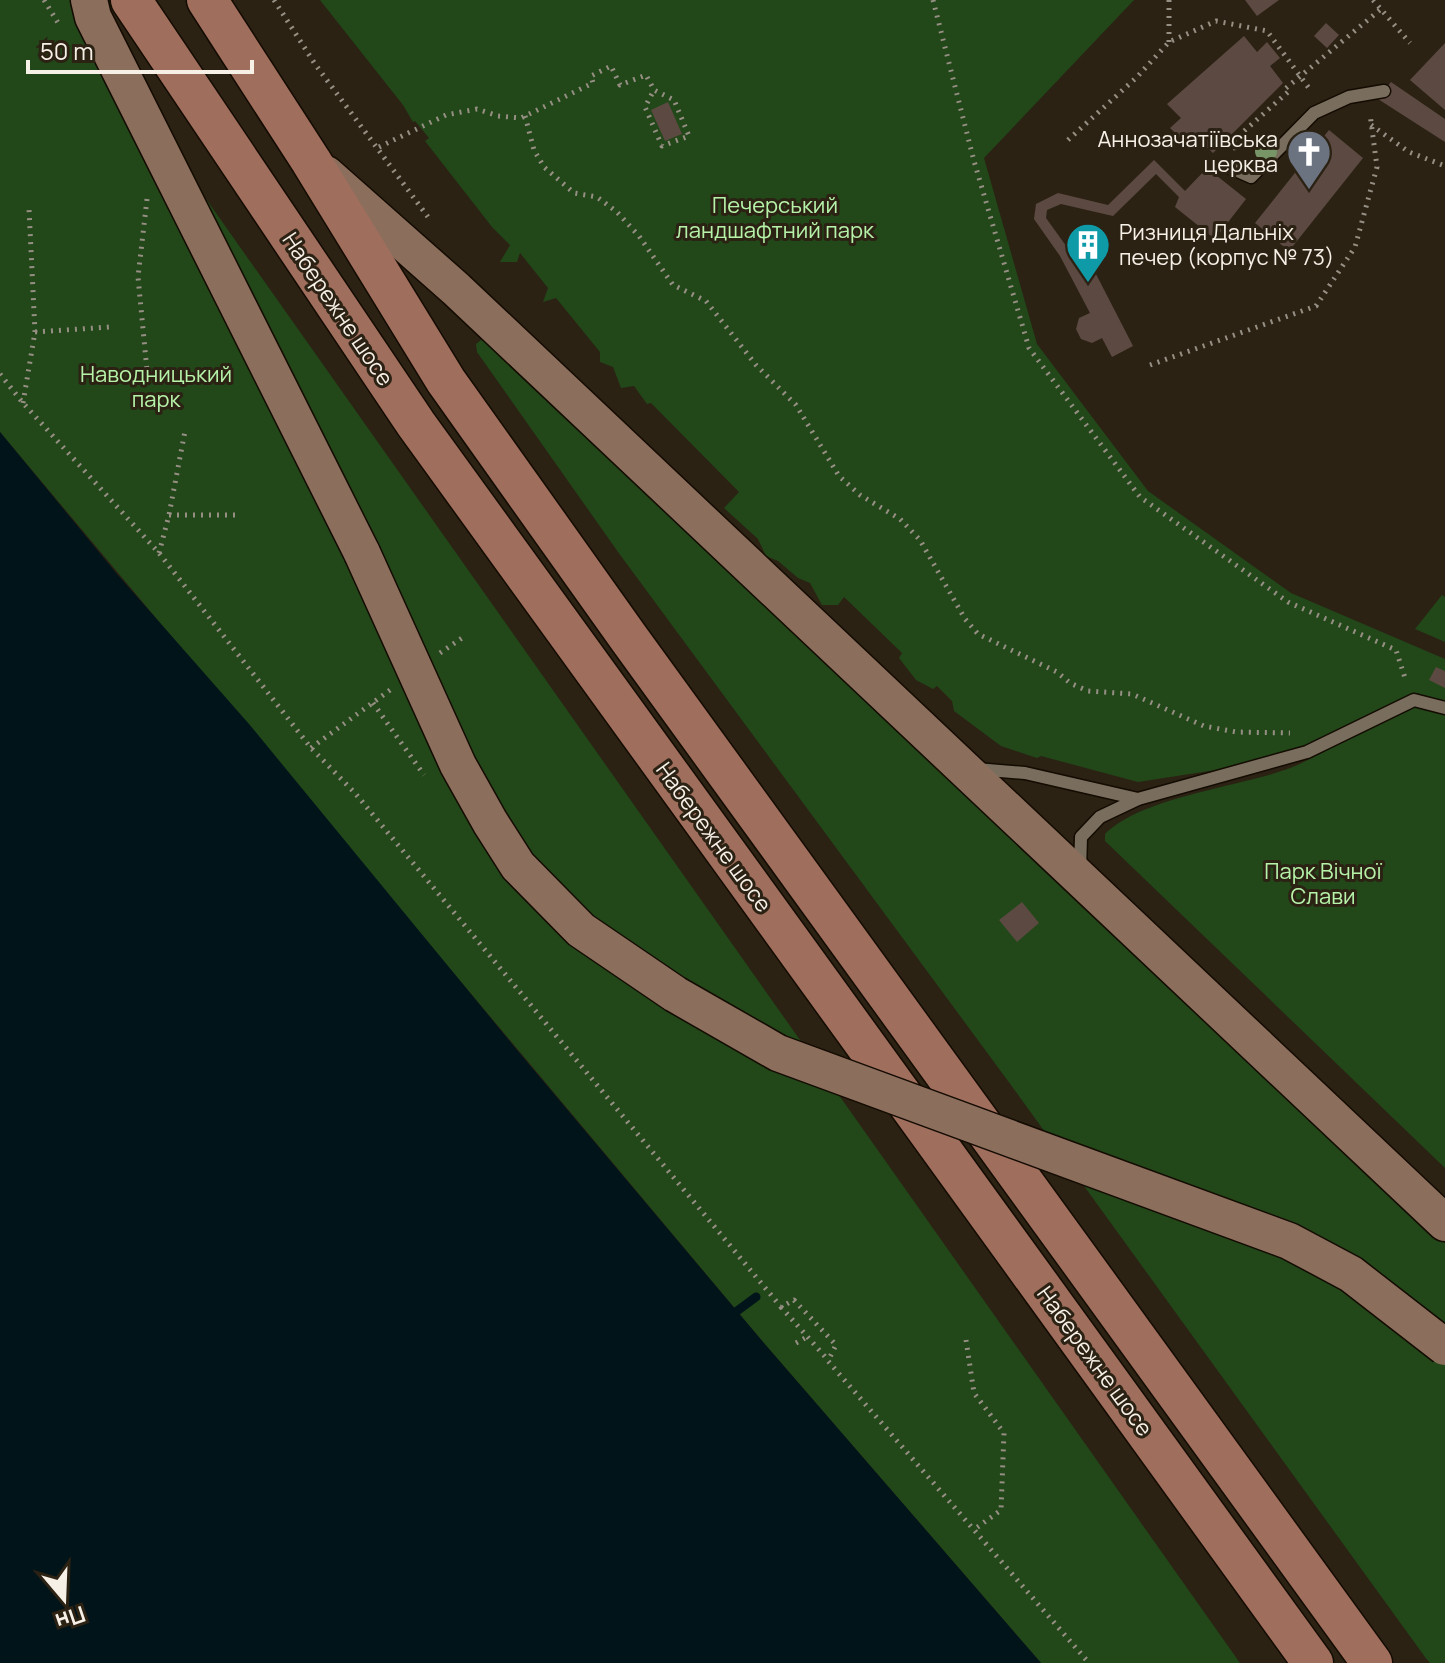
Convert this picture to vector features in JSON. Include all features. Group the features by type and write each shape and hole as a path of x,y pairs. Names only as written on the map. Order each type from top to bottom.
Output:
{"main road":[{"path":"89,0 100,31 362,553 458,765 518,866 581,930 675,994 778,1053 1289,1241 1351,1274 1445,1347"},
{"name":"Набережне шосе","path":"131,0 425,437 1313,1663"},
{"path":"207,0 311,161 446,381 1372,1663"},
{"path":"311,161 456,289 1445,1223"}],"lane":[{"path":"1224,165 1251,177 1314,113 1349,97 1384,91"},
{"path":"1080,878 1081,837 1100,817 1138,799 1307,752 1414,700 1445,708"},
{"path":"965,768 1025,773 1138,799"}],"path":[{"path":"44,0 61,27"},
{"path":"933,0 974,161 1029,348 1140,497 1288,602 1396,650 1414,700"},
{"path":"1169,0 1169,42"},
{"path":"1373,0 1410,43"},
{"path":"1239,171 1234,140 1288,92 1285,89 1381,9"},
{"path":"1068,140 1137,77 1169,42 1216,21 1267,31 1313,94"},
{"path":"379,147 446,115 477,109 498,116 521,118 593,83 591,76 611,66 620,85 646,75 654,90 674,100 689,136 662,146 645,107 654,90"},
{"path":"1150,365 1316,306 1355,247 1377,167 1369,92"},
{"path":"525,116 534,150 544,167 574,193 597,197 617,212 639,236 673,285 706,301 756,365 796,405 839,476 860,495 900,519 920,540 965,619 978,634 1057,672 1088,691 1132,694 1204,726 1236,732 1300,734"},
{"path":"1371,125 1409,152 1445,166"},
{"path":"148,187 138,277 148,381"},
{"path":"23,403 35,332 29,209"},
{"path":"35,332 110,327"},
{"path":"0,374 159,553 311,748 355,793 781,1307 1089,1663"},
{"path":"159,553 185,431"},
{"path":"169,515 236,515"},
{"path":"311,748 393,688"},
{"path":"781,1307 794,1300 836,1345 828,1361"},
{"path":"796,1343 807,1337"},
{"path":"966,1340 974,1393 1004,1433 1001,1510 975,1529"}],"green space":[{"name":"Наводницький парк","path":"0,0 72,0 127,87 1240,1663 1041,1663 763,1342 0,432"},
{"name":"Печерський ландшафтний парк","path":"320,0 1134,0 984,158 1037,344 1148,491 1291,593 1445,659 1445,1168 1105,841 1105,834 1121,821 1142,811 1290,768 1393,712 1287,759 1138,782 1041,756 1037,758 1001,746 954,711 952,701 937,686 933,689 916,680 899,658 902,653 844,597 838,605 822,605 810,583 766,556 758,539 724,508 739,492 651,403 647,404 634,386 621,388 613,367 600,362 600,352 556,298 543,302 548,288 520,253 517,262 500,262 510,245 492,227 425,141 429,138 413,122"},
{"path":"489,340 766,605 1445,1243 1445,1663 1430,1663 1425,1657 1008,1081 618,552 477,352 476,344"},
{"path":"1442,595 1445,597 1445,642 1415,629"}],"shaded area":[{"path":"0,432 117,574 249,724 517,1050 763,1342 1041,1663 0,1663"}],"building":[{"path":"1245,0 1279,0 1257,16"},
{"path":"1326,23 1339,35 1327,48 1314,36"},
{"path":"1244,36 1257,52 1267,42 1280,58 1270,66 1283,83 1213,153 1197,138 1189,146 1170,128 1181,118 1167,104"},
{"path":"1445,43 1445,110 1410,80"},
{"path":"1391,82 1445,119 1445,142 1378,99"},
{"path":"668,102 682,134 665,141 651,110"},
{"name":"Аннозачатіївська церква","path":"1329,130 1363,158 1289,251 1255,223"},
{"path":"1154,160 1185,191 1207,168 1246,199 1215,239 1175,207 1179,197 1156,174 1113,216 1061,204 1047,210 1046,218 1069,250 1081,245 1133,346 1112,357 1102,338 1092,343 1081,339 1076,329 1079,318 1090,313 1060,256 1034,219 1036,204 1058,193 1108,205"},
{"path":"1436,667 1445,671 1445,688 1429,680"},
{"path":"1022,902 1039,923 1017,942 999,920"}],"waterway":[{"path":"737,1311 756,1297"}],"place":[{"name":"Аннозачатіївська церква","path":"1309,191"},
{"name":"Ризниця Дальніх печер (корпус № 73)","path":"1088,284"}],"park label":[{"name":"Парк Вічної Слави","path":"1323,884"}]}
